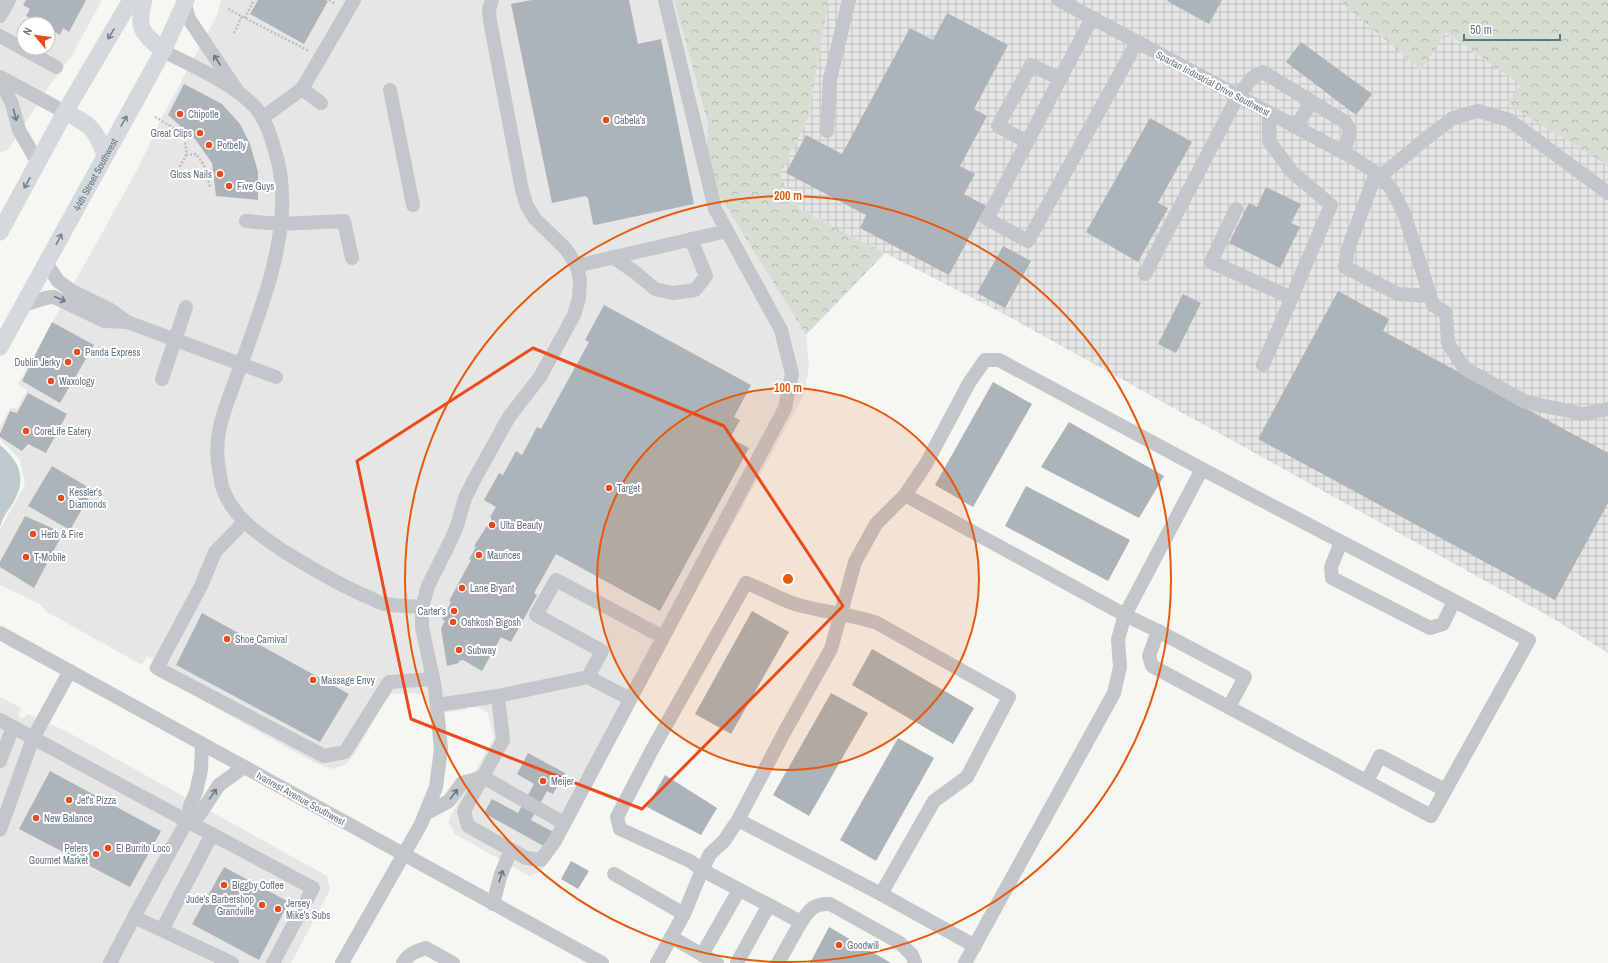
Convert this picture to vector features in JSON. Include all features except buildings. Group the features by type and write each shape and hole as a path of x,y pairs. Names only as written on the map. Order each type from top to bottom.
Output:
{"main road":[{"path":"0,232 65,112 131,0"},
{"path":"144,0 140,15 142,31 163,51"},
{"name":"44th Street Southwest","path":"0,347 163,51 186,2"},
{"path":"65,112 88,124 95,132 105,155"}],"street":[{"path":"0,16 9,0"},
{"path":"262,118 302,89 354,0"},
{"path":"342,963 425,814 436,787 441,749 433,679 422,627 422,607 428,586 451,540 464,498 510,417 540,377 574,315 579,298 580,280 576,266 566,249 534,219 527,206 517,166 490,21 489,10 492,0"},
{"path":"498,696 502,740 464,811 468,826 526,858 541,860 555,841 785,408 792,374 781,330 715,209 665,0"},
{"path":"826,131 830,79 849,0"},
{"name":"Spartan Industrial Drive Southwest","path":"1059,0 1341,151 1374,172"},
{"path":"186,2 189,19 239,93"},
{"path":"1092,18 987,219 1028,241 1137,42"},
{"path":"0,36 56,67"},
{"path":"163,51 188,63 239,93 256,108 270,133 278,159 282,185 281,224 273,263 262,304 218,431 216,459 223,489 238,516 244,522 258,534 290,555 356,592 384,604 422,607"},
{"path":"1027,142 998,126 1031,65 1060,79"},
{"path":"1145,274 1238,96 1252,78 1263,72 1345,122 1350,130 1347,142 1341,151"},
{"path":"0,78 65,112"},
{"path":"0,78 12,104 19,130 38,163"},
{"path":"302,89 321,104"},
{"path":"390,90 414,205"},
{"path":"1295,127 1312,102"},
{"path":"1430,296 1398,294 1345,267 1348,249 1374,172 1424,140 1453,118 1478,110 1509,120 1608,193"},
{"path":"1263,365 1331,205 1292,172 1269,141 1269,112"},
{"path":"1374,172 1392,190 1404,213 1432,305 1446,313 1448,343 1464,368 1526,402 1583,414 1608,409"},
{"path":"1236,209 1211,262 1292,298"},
{"path":"246,220 281,224 344,221 352,258"},
{"path":"576,266 726,231"},
{"path":"613,257 636,273 655,290 673,293 695,290 706,276 692,239"},
{"path":"46,263 58,281 72,291 109,309 127,322 175,341 276,377"},
{"path":"23,305 39,301 50,296 104,321 127,322"},
{"path":"162,380 186,307"},
{"path":"657,963 684,914 710,854 724,841 738,820 785,731 831,649 855,562 876,524 905,495 926,464 969,383 985,360 999,360 1202,469 1529,640 1431,816 1152,666 1149,656 1158,632"},
{"path":"965,963 1114,693 1120,668 1118,639 1125,615 1202,469"},
{"path":"905,495 1125,615 1245,677 1229,707"},
{"path":"244,522 215,552 201,586 157,668 324,756 345,752 389,682 433,679"},
{"path":"1341,542 1331,567 1332,578 1430,628 1443,624 1454,600"},
{"path":"588,677 602,651 536,616 556,580 663,637"},
{"path":"801,922 702,870 690,861 620,829 617,817 653,748 746,583 759,587 797,604 862,617 877,623 1009,697 967,777 934,801 881,894"},
{"name":"Ivanrest Avenue Southwest","path":"0,633 602,963"},
{"path":"0,830 33,738 70,671"},
{"path":"437,705 498,696 588,677 630,699"},
{"path":"0,720 313,888 273,963"},
{"path":"0,761 13,727"},
{"path":"110,963 187,821 201,770 202,744"},
{"path":"1367,781 1380,756 1445,790"},
{"path":"187,821 200,814 219,785 244,767"},
{"path":"425,814 449,801 462,783 483,777 564,823"},
{"path":"738,820 881,894 975,946"},
{"path":"162,930 212,834"},
{"path":"493,904 501,874 511,850"},
{"path":"614,874 684,914"},
{"path":"702,955 739,890"},
{"path":"778,963 801,922 810,909 817,904 830,904 900,943 912,955 915,963"},
{"path":"736,963 768,905"},
{"path":"134,917 232,963"},
{"path":"671,937 717,963"},
{"path":"403,963 406,957 416,950 426,948 453,963"}],"path":[{"path":"234,33 254,0"},
{"path":"329,0 336,4"},
{"path":"228,9 313,53"},
{"path":"155,117 178,131 184,142 186,155 175,174"},
{"path":"186,155 196,154 204,165 210,187"}],"highlighted area":[{"path":"533,348 724,426 843,606 642,809 411,719 357,461"}],"shaded area":[{"path":"0,0 102,0 71,57 49,86 8,150 0,153"},
{"path":"221,0 674,0 708,124 706,157 712,184 806,335 809,365 804,395 542,871 529,876 455,834 448,822 463,792 494,738 488,713 479,708 468,707 465,710 429,714 422,695 413,693 391,694 384,703 354,755 345,765 332,769 315,763 148,670 153,659 147,656 142,665 47,612 40,604 0,585 0,529 25,485 20,460 0,439 0,426 11,407 17,409 27,390 18,384 137,170 164,114 217,15"},
{"path":"829,0 1338,0 1421,70 1445,33 1522,85 1506,103 1608,166 1608,653 1554,619 1004,314 801,210 779,176 808,119"},
{"path":"0,445 15,461 20,474 20,481 16,497 3,518 0,527"},
{"path":"0,697 21,708 18,717 23,718 28,714 66,731 327,876 330,890 291,963 0,963"}],"green space":[{"path":"674,0 829,0 808,119 779,176 801,210 885,253 806,335 712,184 706,157 708,124"},
{"path":"1338,0 1608,0 1608,166 1506,103 1521,85 1446,33 1421,70"}],"place":[{"name":"Chipotle","path":"180,114"},
{"name":"Cabela's","path":"606,120"},
{"name":"Great Clips","path":"200,133"},
{"name":"Potbelly","path":"209,145"},
{"name":"Gloss Nails","path":"220,174"},
{"name":"Five Guys","path":"229,186"},
{"name":"Panda Express","path":"77,352"},
{"name":"Dublin Jerky","path":"68,362"},
{"name":"Waxology","path":"51,381"},
{"name":"CoreLife Eatery","path":"26,431"},
{"name":"Target","path":"609,488"},
{"name":"Kessler's Diamonds","path":"61,498"},
{"name":"Ulta Beauty","path":"492,525"},
{"name":"Herb & Fire","path":"33,534"},
{"name":"Maurices","path":"479,555"},
{"name":"T-Mobile","path":"26,557"},
{"name":"Lane Bryant","path":"462,588"},
{"name":"Carter's","path":"454,611"},
{"name":"Oshkosh Bigosh","path":"453,622"},
{"name":"Shoe Carnival","path":"227,639"},
{"name":"Subway","path":"459,650"},
{"name":"Massage Envy","path":"313,680"},
{"name":"Meijer","path":"543,781"},
{"name":"Jet's Pizza","path":"69,800"},
{"name":"New Balance","path":"36,818"},
{"name":"El Burrito Loco","path":"108,848"},
{"name":"Peters Gourmet Market","path":"96,854"},
{"name":"Biggby Coffee","path":"224,885"},
{"name":"Jude's Barbershop Grandville","path":"262,905"},
{"name":"Jersey Mike's Subs","path":"278,909"},
{"name":"Goodwill","path":"839,945"}]}
